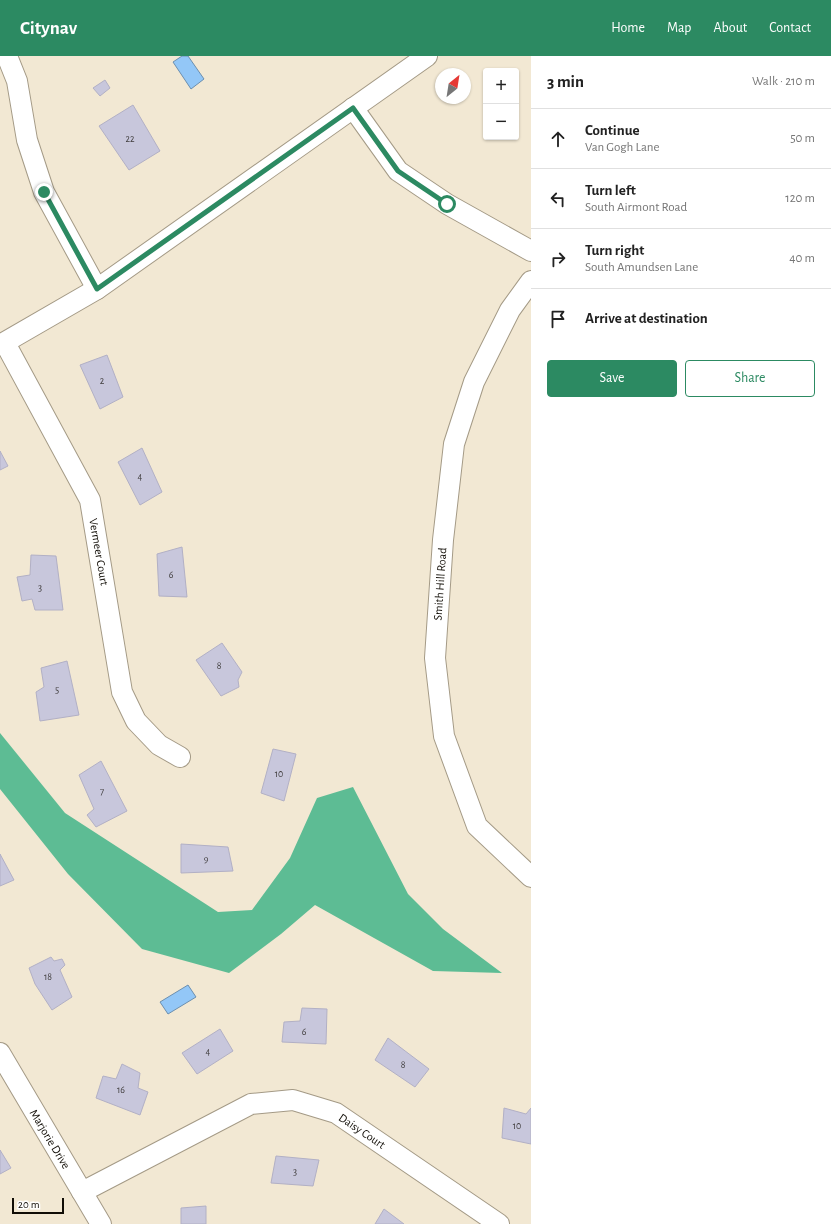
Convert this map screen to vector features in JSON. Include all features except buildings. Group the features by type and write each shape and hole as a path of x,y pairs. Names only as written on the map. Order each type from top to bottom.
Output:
{"street":[{"path":"7,56 18,81 27,140 44,192 97,289"},
{"path":"2,344 97,289 427,56"},
{"path":"353,108 398,171 447,204 531,251"},
{"name":"Smith Hill Road","path":"531,281 510,310 474,382 454,444 442,540 435,658 444,736 476,826 531,877"},
{"name":"Vermeer Court","path":"2,344 90,500 122,692 136,721 159,746 180,757"},
{"name":"Marjorie Drive","path":"0,1053 101,1224"},
{"name":"Daisy Court","path":"82,1192 251,1104 293,1100 336,1113 499,1224"}],"green space":[{"path":"0,733 65,813 218,912 252,910 290,858 317,798 353,787 408,894 443,929 502,973 433,971 315,905 281,934 229,973 142,949 68,874 0,789"}],"water":[{"path":"182,56 188,56 204,79 191,89 173,62"},
{"path":"188,985 196,997 168,1014 160,1002"}],"route":[{"path":"44,192 97,289 353,108 398,171 447,204"}]}
